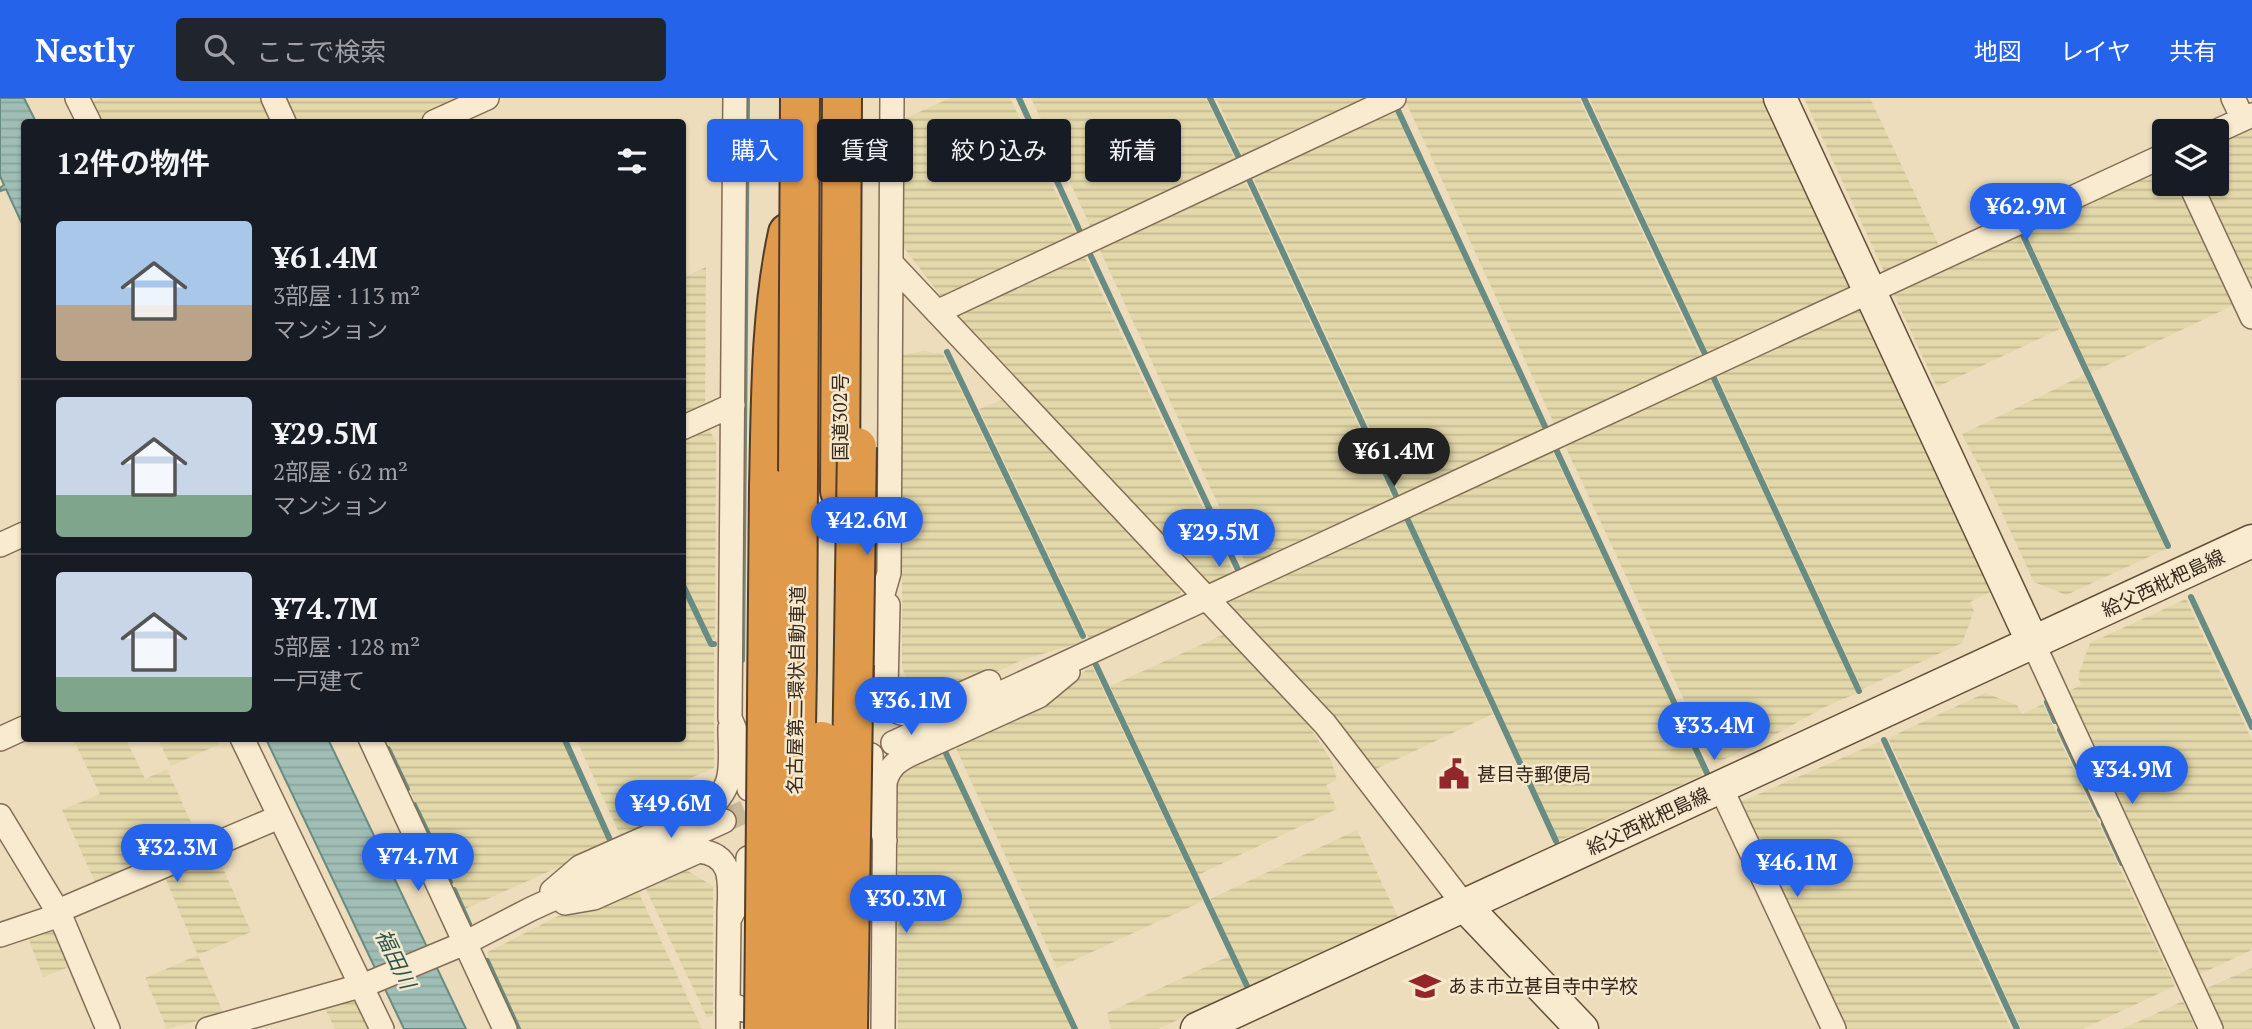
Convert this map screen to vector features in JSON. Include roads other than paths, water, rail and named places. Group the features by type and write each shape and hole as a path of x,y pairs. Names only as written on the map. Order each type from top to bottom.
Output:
{"highway":[{"name":"名古屋第二環状自動車道","path":"791,1029 797,668 800,98"},
{"name":"名古屋第二環状自動車道","path":"820,1029 825,98"},
{"path":"764,1029 772,369 783,255 792,214 837,98"},
{"name":"国道302号","path":"835,1029 842,98"},
{"path":"848,1029 859,313 852,98"}],"main road":[{"path":"1780,98 2033,643"},
{"name":"給父西枇杷島線","path":"1197,1029 2252,541"},
{"path":"1465,906 1582,1029"}],"street":[{"path":"78,98 88,119"},
{"path":"273,98 283,119"},
{"path":"441,119 487,98"},
{"path":"531,909 580,867 704,812 717,803 725,792 730,776 735,98"},
{"path":"892,98 886,689 889,702 895,711 905,716 917,714 1021,668 1087,655"},
{"path":"937,312 1394,98"},
{"path":"2229,125 2247,117 2233,98"},
{"path":"893,743 2152,161"},
{"path":"2196,196 2252,317"},
{"path":"891,264 1325,724 1465,906"},
{"path":"686,426 733,405"},
{"path":"0,545 21,535"},
{"path":"885,841 871,782 872,632 889,573"},
{"path":"2033,643 2211,1029"},
{"path":"883,1029 885,782 889,771 896,762 1039,696 1087,655"},
{"path":"729,920 747,884 749,764 730,718"},
{"path":"0,739 21,729"},
{"path":"244,742 363,984 382,1029"},
{"path":"372,742 505,1029"},
{"path":"1721,788 1834,1029"},
{"path":"0,816 59,913 108,1029"},
{"path":"0,935 59,913 279,817"},
{"path":"208,1029 363,984 465,943 531,909 723,821"},
{"path":"531,909 594,898 699,851 712,852 723,861 729,874 728,1029"},
{"path":"835,970 884,937"},
{"path":"728,1003 791,1029"}],"water":[{"path":"0,98 24,98 34,119 21,119 21,222 6,189 1,191 0,188 4,185 0,176"},
{"name":"福田川","path":"267,742 329,742 466,1029 404,1029"}],"waterway":[{"path":"742,660 747,98"},
{"path":"1019,98 1082,236"},
{"path":"1210,98 1240,160"},
{"path":"1584,98 1705,354"},
{"path":"1396,106 1548,433"},
{"path":"1247,175 1398,500"},
{"path":"2023,235 2168,546"},
{"path":"1088,250 1240,574"},
{"path":"947,352 1083,636"},
{"path":"1711,372 1859,691"},
{"path":"1554,445 1707,773"},
{"path":"1405,514 1556,841"},
{"path":"686,591 711,644 714,644"},
{"path":"2191,597 2252,727"},
{"path":"1096,665 1247,986"},
{"path":"2047,702 2055,721"},
{"path":"2060,730 2078,768"},
{"path":"1884,740 2017,1029"},
{"path":"566,742 611,842"},
{"path":"943,747 1075,1029"},
{"path":"388,749 407,789"},
{"path":"2081,776 2100,815"},
{"path":"414,805 429,836"},
{"path":"2104,824 2122,863"},
{"path":"432,845 450,882"},
{"path":"866,848 872,858 873,917"},
{"path":"454,890 469,924"},
{"path":"487,961 518,1029"}],"tunnel":[{"path":"724,821 775,798"}],"place":[{"name":"甚目寺郵便局","path":"1454,774"},
{"name":"あま市立甚目寺中学校","path":"1425,986"}]}
